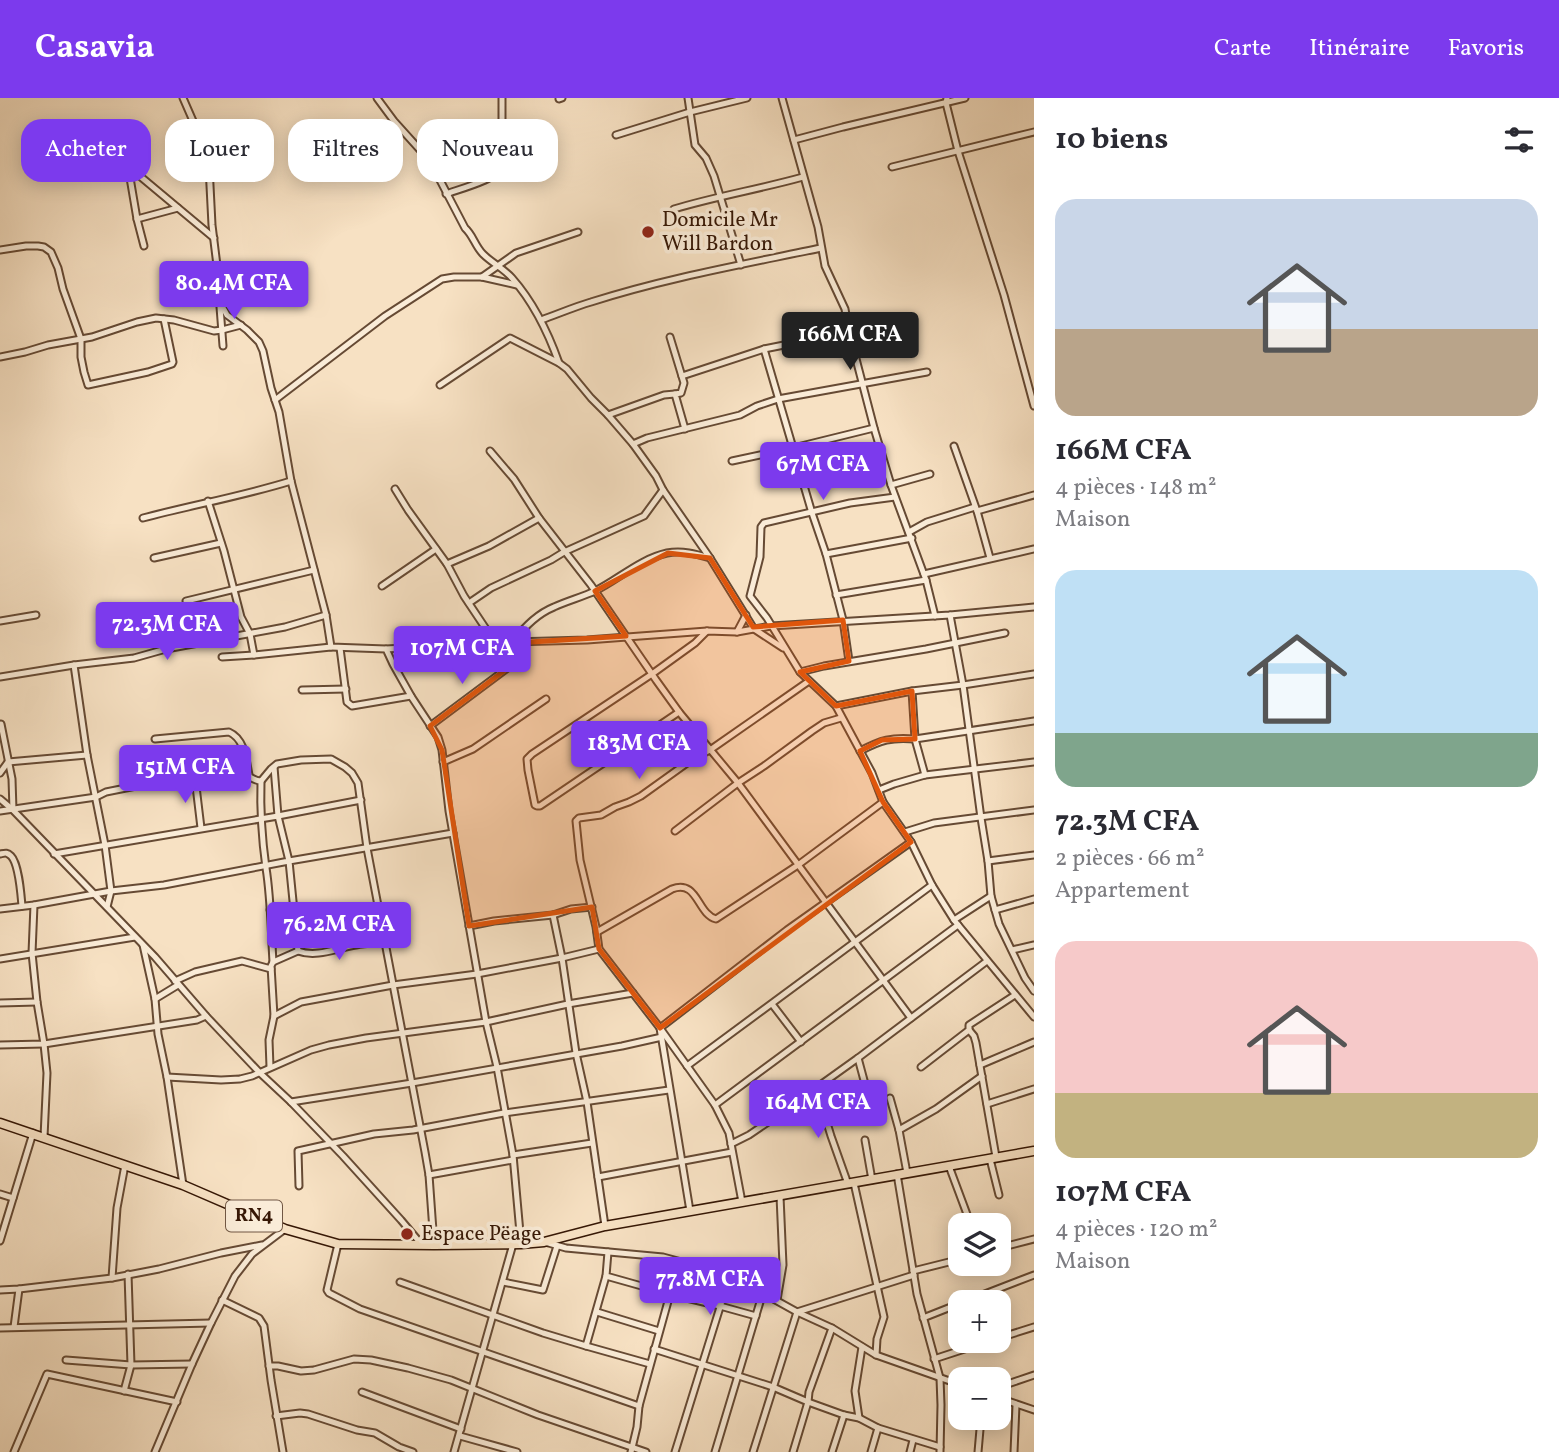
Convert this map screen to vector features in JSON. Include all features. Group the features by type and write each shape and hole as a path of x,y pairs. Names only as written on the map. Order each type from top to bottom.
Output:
{"highway":[{"name":"RN4","path":"0,1123 183,1185 285,1229 338,1244 544,1242 605,1226 1034,1151"}],"street":[{"path":"183,98 209,166 223,346"},
{"path":"377,98 430,161 465,228 481,251 499,265 517,285 541,320 559,363"},
{"path":"446,194 485,180 505,168 507,164 502,127 502,98"},
{"path":"688,98 695,145 706,158 715,176 741,265"},
{"path":"616,135 747,98"},
{"path":"782,98 818,227 825,266 845,309 874,428 895,497 925,577 935,616"},
{"path":"794,140 946,100 965,98"},
{"path":"946,100 958,151 1004,295 1034,406"},
{"path":"892,167 1034,132"},
{"path":"674,209 803,177"},
{"path":"131,182 144,246"},
{"path":"147,182 214,238"},
{"path":"137,219 178,208"},
{"path":"482,277 516,253 578,232"},
{"path":"0,250 38,246 51,252 81,339 81,357 88,384 170,366 173,362 164,319"},
{"path":"541,320 592,301 821,248"},
{"path":"275,400 385,316 442,279 454,276 482,277 517,285"},
{"path":"219,298 228,315 259,342 263,351 291,481 326,615 331,647"},
{"path":"0,357 81,339 156,318 207,330 222,330 241,325"},
{"path":"682,376 764,349 849,332"},
{"path":"608,415 664,395 681,393 682,376 670,337"},
{"path":"440,384 510,338 567,369 633,444 754,629 785,649"},
{"path":"764,349 826,554 843,620 849,662"},
{"path":"633,444 647,438 740,415 778,399 927,372"},
{"path":"675,394 685,429"},
{"path":"732,461 874,428"},
{"path":"954,446 990,558"},
{"path":"490,451 514,478 539,519 595,591 679,712 738,783 911,1018"},
{"path":"891,485 930,474"},
{"path":"143,518 291,481"},
{"path":"395,489 447,564 468,603 510,662 509,667 430,726"},
{"path":"468,603 564,552 644,516 663,490"},
{"path":"826,554 910,535 927,522 1034,495"},
{"path":"895,497 850,503 764,523 761,527 759,564 750,596 767,618 800,672 836,706 872,773 883,802 905,832 932,885 956,923 1034,1017"},
{"path":"208,501 241,617 250,634 254,655"},
{"path":"447,564 489,546 539,519"},
{"path":"154,558 221,543"},
{"path":"382,586 436,549"},
{"path":"836,595 925,577 990,558 1034,549"},
{"path":"512,642 533,620 551,608 595,591 633,568 668,553 688,552 710,558"},
{"path":"186,601 314,570"},
{"path":"222,657 331,647 386,649 737,632 771,626 1034,607"},
{"path":"0,621 36,614"},
{"path":"0,677 134,658 166,649 285,627 326,615"},
{"path":"737,632 746,615"},
{"path":"950,615 963,685 991,896 999,923 1034,991"},
{"path":"679,712 540,806 535,805 527,759 652,674 707,632"},
{"path":"800,672 1005,633"},
{"path":"340,648 347,702 352,706 411,696"},
{"path":"386,649 440,742 477,974 513,1158 517,1244 503,1282 454,1452"},
{"path":"74,665 105,845 111,891 107,907"},
{"path":"836,706 912,691 1034,674"},
{"path":"742,1202 726,1126 715,1105 599,949 580,860 576,821 579,818 601,815 641,796 809,681"},
{"path":"302,690 346,689"},
{"path":"912,691 915,739 925,775"},
{"path":"443,762 473,749 546,699"},
{"path":"675,831 818,727 841,718"},
{"path":"860,751 881,740 915,739 1034,721"},
{"path":"1,724 12,779 13,810"},
{"path":"155,739 229,732 236,735 241,742 249,775"},
{"path":"0,773 8,762 88,755"},
{"path":"270,1067 269,1040 274,1016 271,969 273,961 266,866 262,848 261,781 274,766 301,760 331,759 345,767 358,783 367,848 429,1175 434,1245"},
{"path":"879,790 925,775 1034,762"},
{"path":"274,766 278,816 289,861 298,951"},
{"path":"0,811 96,797 135,786 233,772 241,772 261,781"},
{"path":"195,778 201,828"},
{"path":"0,799 143,945 206,1016 331,1144 422,1245"},
{"path":"54,854 360,800"},
{"path":"597,932 679,886 695,895 706,914 716,919 798,865 883,802"},
{"path":"905,832 934,823 1034,810"},
{"path":"0,909 164,885 453,833"},
{"path":"660,1028 777,938 911,842"},
{"path":"0,854 12,856 20,882 22,906"},
{"path":"988,861 1034,855"},
{"path":"687,1066 932,885"},
{"path":"715,1105 883,982 991,896"},
{"path":"995,910 1034,899"},
{"path":"34,905 32,953 47,1073 44,1138"},
{"path":"270,909 293,907"},
{"path":"469,926 494,920 552,915 571,909 592,907"},
{"path":"552,915 587,1102 605,1226"},
{"path":"0,959 135,937"},
{"path":"273,961 298,951 308,954 323,953 359,944 385,942"},
{"path":"143,945 155,999 183,1185"},
{"path":"1012,950 1034,945"},
{"path":"274,1016 301,1002 393,985 477,974 599,949"},
{"path":"155,999 195,972 242,961 271,969"},
{"path":"731,1144 749,1135 858,1058 987,961"},
{"path":"167,1077 230,1079 252,1076 328,1045 486,1022 633,993"},
{"path":"999,1195 987,1104 974,1036 969,1025 1015,995"},
{"path":"0,1003 37,1002"},
{"path":"772,1003 801,1042"},
{"path":"0,1045 44,1044 197,1020 206,1016"},
{"path":"660,1028 690,1211"},
{"path":"921,1067 970,1030"},
{"path":"290,1102 412,1083 662,1037"},
{"path":"980,1065 1034,1042"},
{"path":"858,1058 869,1099"},
{"path":"899,1130 936,1109 982,1076"},
{"path":"816,1087 831,1136 851,1184 878,1286 884,1317 877,1339 876,1355"},
{"path":"987,1104 1034,1089"},
{"path":"299,1186 298,1152 374,1134 669,1090"},
{"path":"654,1349 773,1387 940,1450 940,1378 913,1273 899,1130 890,1098"},
{"path":"0,1241 33,1133"},
{"path":"865,1140 872,1180"},
{"path":"429,1175 592,1143"},
{"path":"598,1177 732,1152"},
{"path":"112,1278 117,1208 125,1165"},
{"path":"949,1166 967,1213"},
{"path":"0,1194 13,1198"},
{"path":"777,1300 783,1265 780,1196"},
{"path":"155,1452 222,1300 243,1264 262,1245 285,1229"},
{"path":"1011,1245 1034,1239"},
{"path":"544,1242 566,1248 663,1257 730,1275 832,1328 876,1355 948,1381"},
{"path":"338,1244 328,1293 360,1309 639,1406"},
{"path":"0,1290 112,1278 262,1245"},
{"path":"503,1282 542,1290 557,1246"},
{"path":"586,1346 606,1276 608,1252"},
{"path":"797,1312 948,1263"},
{"path":"124,1391 131,1365 128,1274"},
{"path":"675,1452 730,1275"},
{"path":"993,1290 1034,1275"},
{"path":"606,1276 756,1317"},
{"path":"400,1282 562,1340 650,1364"},
{"path":"14,1327 19,1289"},
{"path":"715,1452 763,1292"},
{"path":"632,1449 639,1406 670,1294"},
{"path":"222,1300 259,1318 264,1326 283,1452"},
{"path":"923,1318 948,1308"},
{"path":"597,1312 659,1331"},
{"path":"754,1452 797,1312"},
{"path":"0,1328 211,1323"},
{"path":"1011,1334 1034,1327"},
{"path":"793,1452 809,1392 832,1328"},
{"path":"859,1418 855,1391 862,1347"},
{"path":"934,1359 952,1353"},
{"path":"269,1366 301,1371 314,1370 349,1359 371,1360 408,1368 452,1380 575,1428 646,1452"},
{"path":"66,1360 131,1365 192,1364"},
{"path":"14,1452 47,1374 177,1402"},
{"path":"1011,1383 1034,1375"},
{"path":"362,1392 517,1452"},
{"path":"1011,1403 1034,1410"},
{"path":"1014,1452 1016,1405"},
{"path":"276,1416 308,1414 380,1435 413,1452"},
{"path":"832,1452 844,1415"},
{"path":"871,1452 878,1428"},
{"path":"978,1452 980,1430"},
{"path":"909,1452 913,1440"}],"highlighted area":[{"path":"668,553 710,558 753,627 843,620 849,661 800,672 836,706 912,691 915,739 882,740 860,751 883,802 911,842 660,1028 599,949 592,907 469,926 442,750 430,726 512,665 498,644 626,636 595,591"}],"place":[{"name":"Domicile Mr Will Bardon","path":"648,232"},
{"name":"Espace Pëage","path":"407,1234"}]}
